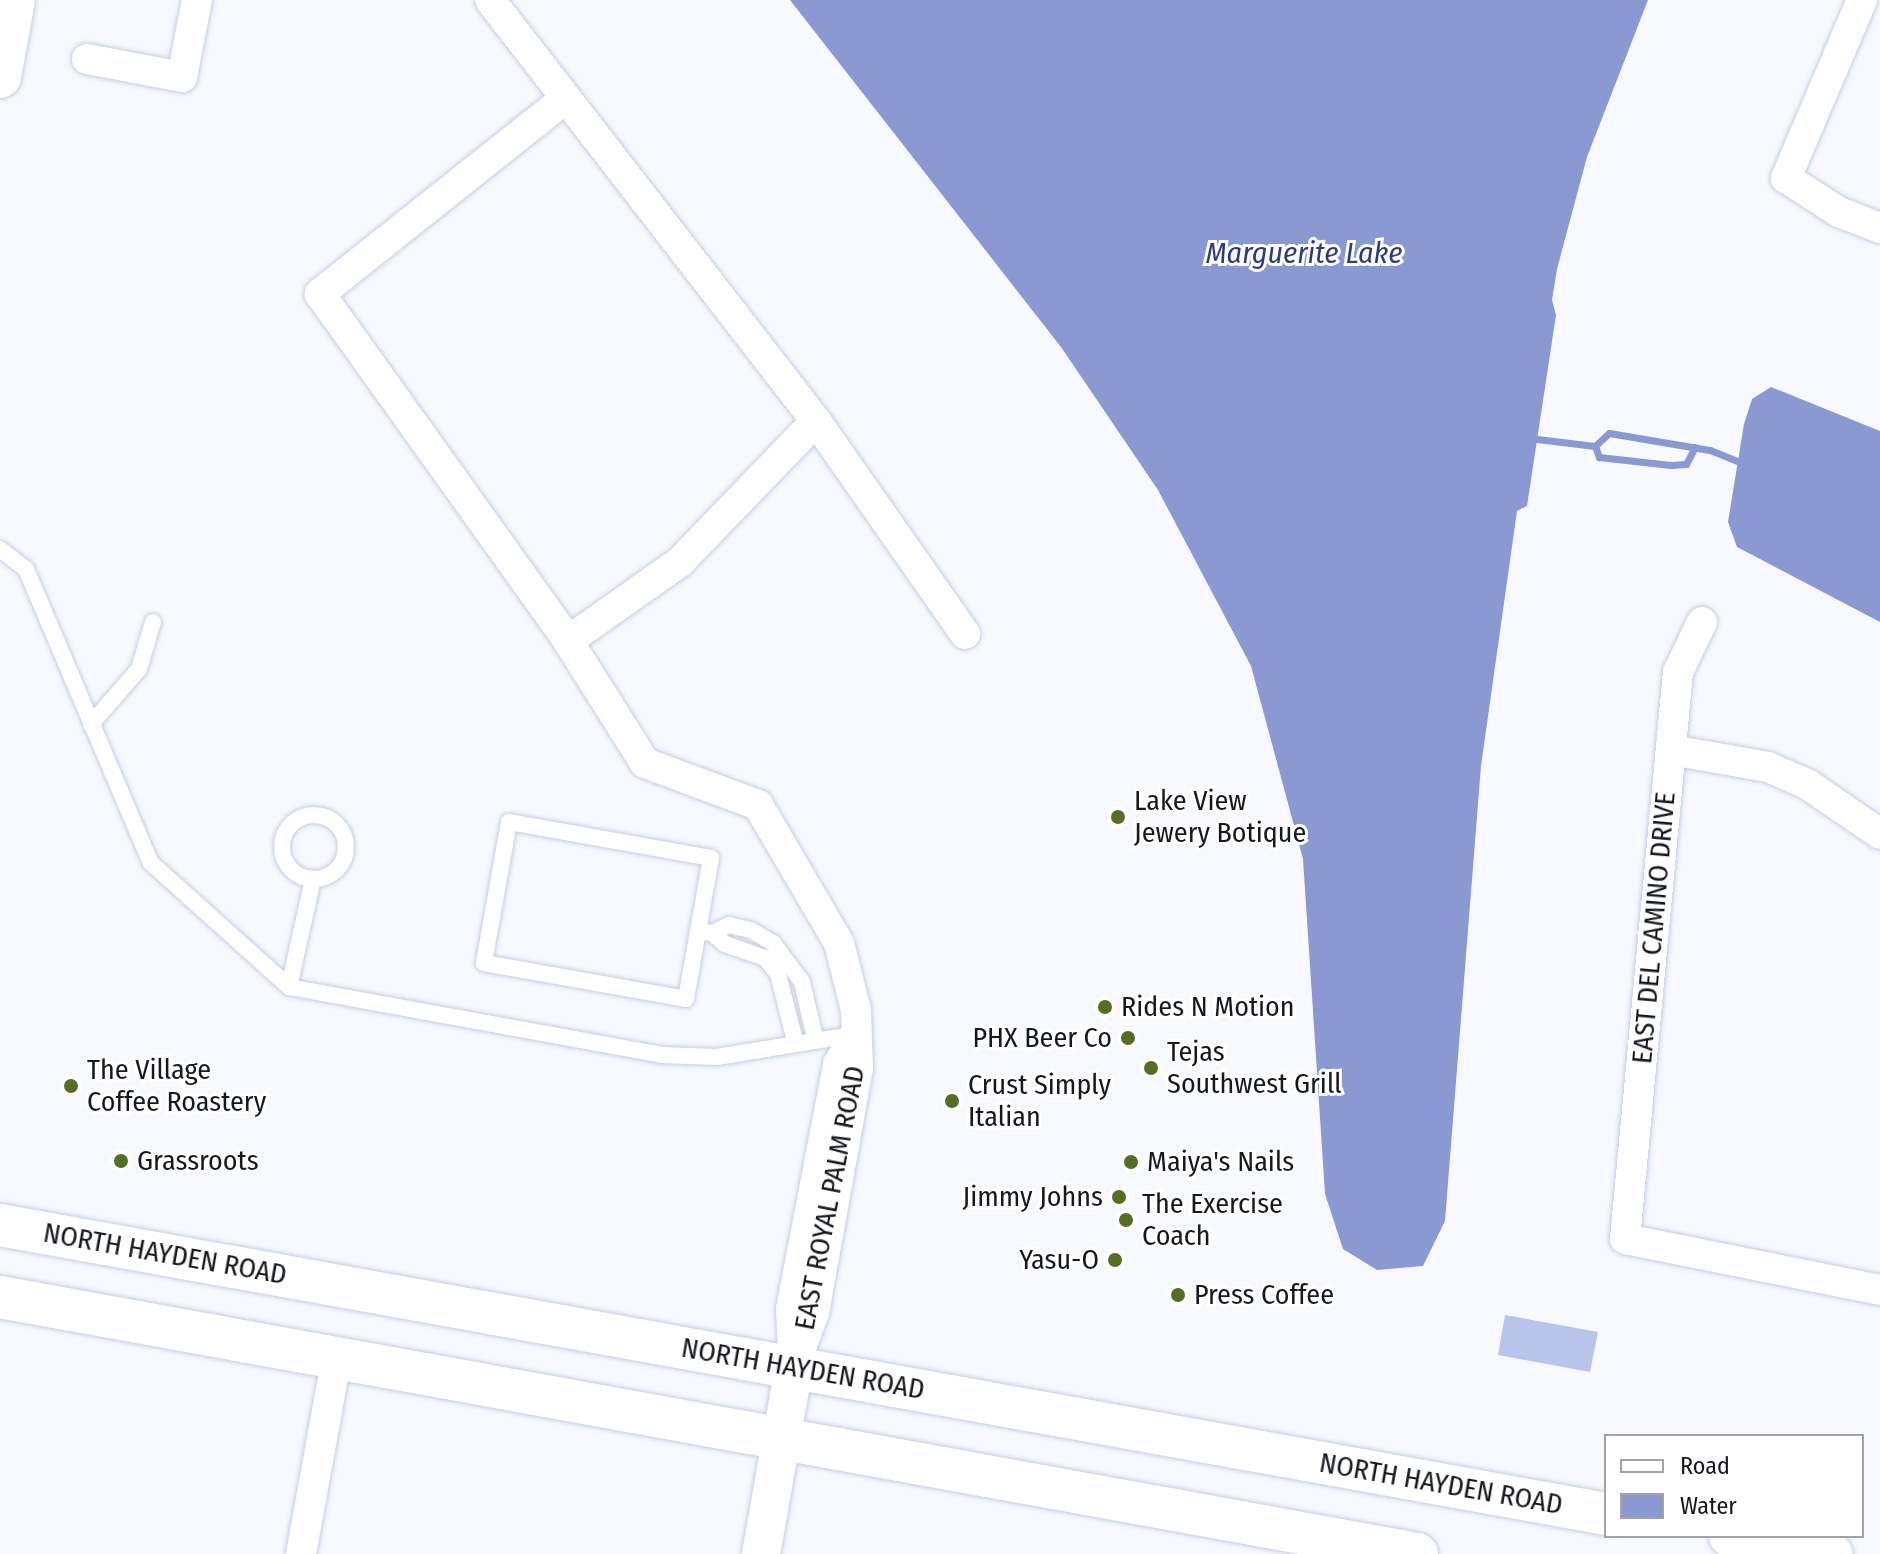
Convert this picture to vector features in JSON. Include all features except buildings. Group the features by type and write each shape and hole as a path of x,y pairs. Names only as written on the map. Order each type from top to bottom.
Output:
{"main road":[{"path":"0,77 14,0"},
{"name":"NORTH HAYDEN ROAD","path":"0,1225 1604,1514"},
{"path":"0,1297 337,1355 1417,1554"},
{"path":"1741,1538 1831,1554"}],"street":[{"path":"87,59 182,77 197,0"},
{"path":"490,0 816,421 965,634"},
{"path":"1862,0 1786,178 1839,212 1880,228"},
{"name":"EAST ROYAL PALM ROAD","path":"566,98 320,294 568,641 645,763 758,805 839,943 856,1010 858,1068 814,1313 794,1367 761,1554"},
{"path":"568,641 680,562 816,421"},
{"name":"EAST DEL CAMINO DRIVE","path":"1702,622 1678,672 1625,1239 1880,1290"},
{"path":"1671,750 1768,767 1807,784 1880,834"},
{"path":"301,1554 337,1355"}],"lane":[{"path":"0,549 26,569 151,863 289,987 662,1055 717,1057 795,1041 857,1034"},
{"path":"91,724 139,669 153,622"},
{"path":"509,822 711,858 705,932 686,999 484,963 509,822"},
{"path":"289,987 313,879"},
{"path":"705,932 729,925 751,930 773,943 802,982 815,1038"},
{"path":"705,932 725,944 765,958 778,974 795,1041"}],"shaded area":[{"path":"1505,1315 1598,1332 1590,1372 1498,1355"}],"water":[{"name":"Marguerite Lake","path":"790,0 1648,0 1587,157 1557,269 1552,300 1556,315 1527,506 1517,511 1481,766 1445,1221 1423,1266 1377,1270 1343,1249 1325,1194 1303,859 1251,666 1158,490 1061,347"},
{"path":"1771,387 1880,431 1880,622 1737,547 1728,522 1744,424 1752,399"}],"waterway":[{"path":"1529,438 1595,446 1609,433 1710,450 1747,465"},
{"path":"1595,446 1599,457 1671,465 1686,464 1695,447"}],"place":[{"name":"Lake View Jewery Botique","path":"1118,817"},
{"name":"Rides N Motion","path":"1105,1007"},
{"name":"PHX Beer Co","path":"1128,1038"},
{"name":"Tejas Southwest Grill","path":"1151,1068"},
{"name":"The Village Coffee Roastery","path":"71,1086"},
{"name":"Crust Simply Italian","path":"952,1101"},
{"name":"Grassroots","path":"121,1161"},
{"name":"Maiya's Nails","path":"1131,1162"},
{"name":"Jimmy Johns","path":"1119,1197"},
{"name":"The Exercise Coach","path":"1126,1220"},
{"name":"Yasu-O","path":"1115,1260"},
{"name":"Press Coffee","path":"1178,1295"}]}
